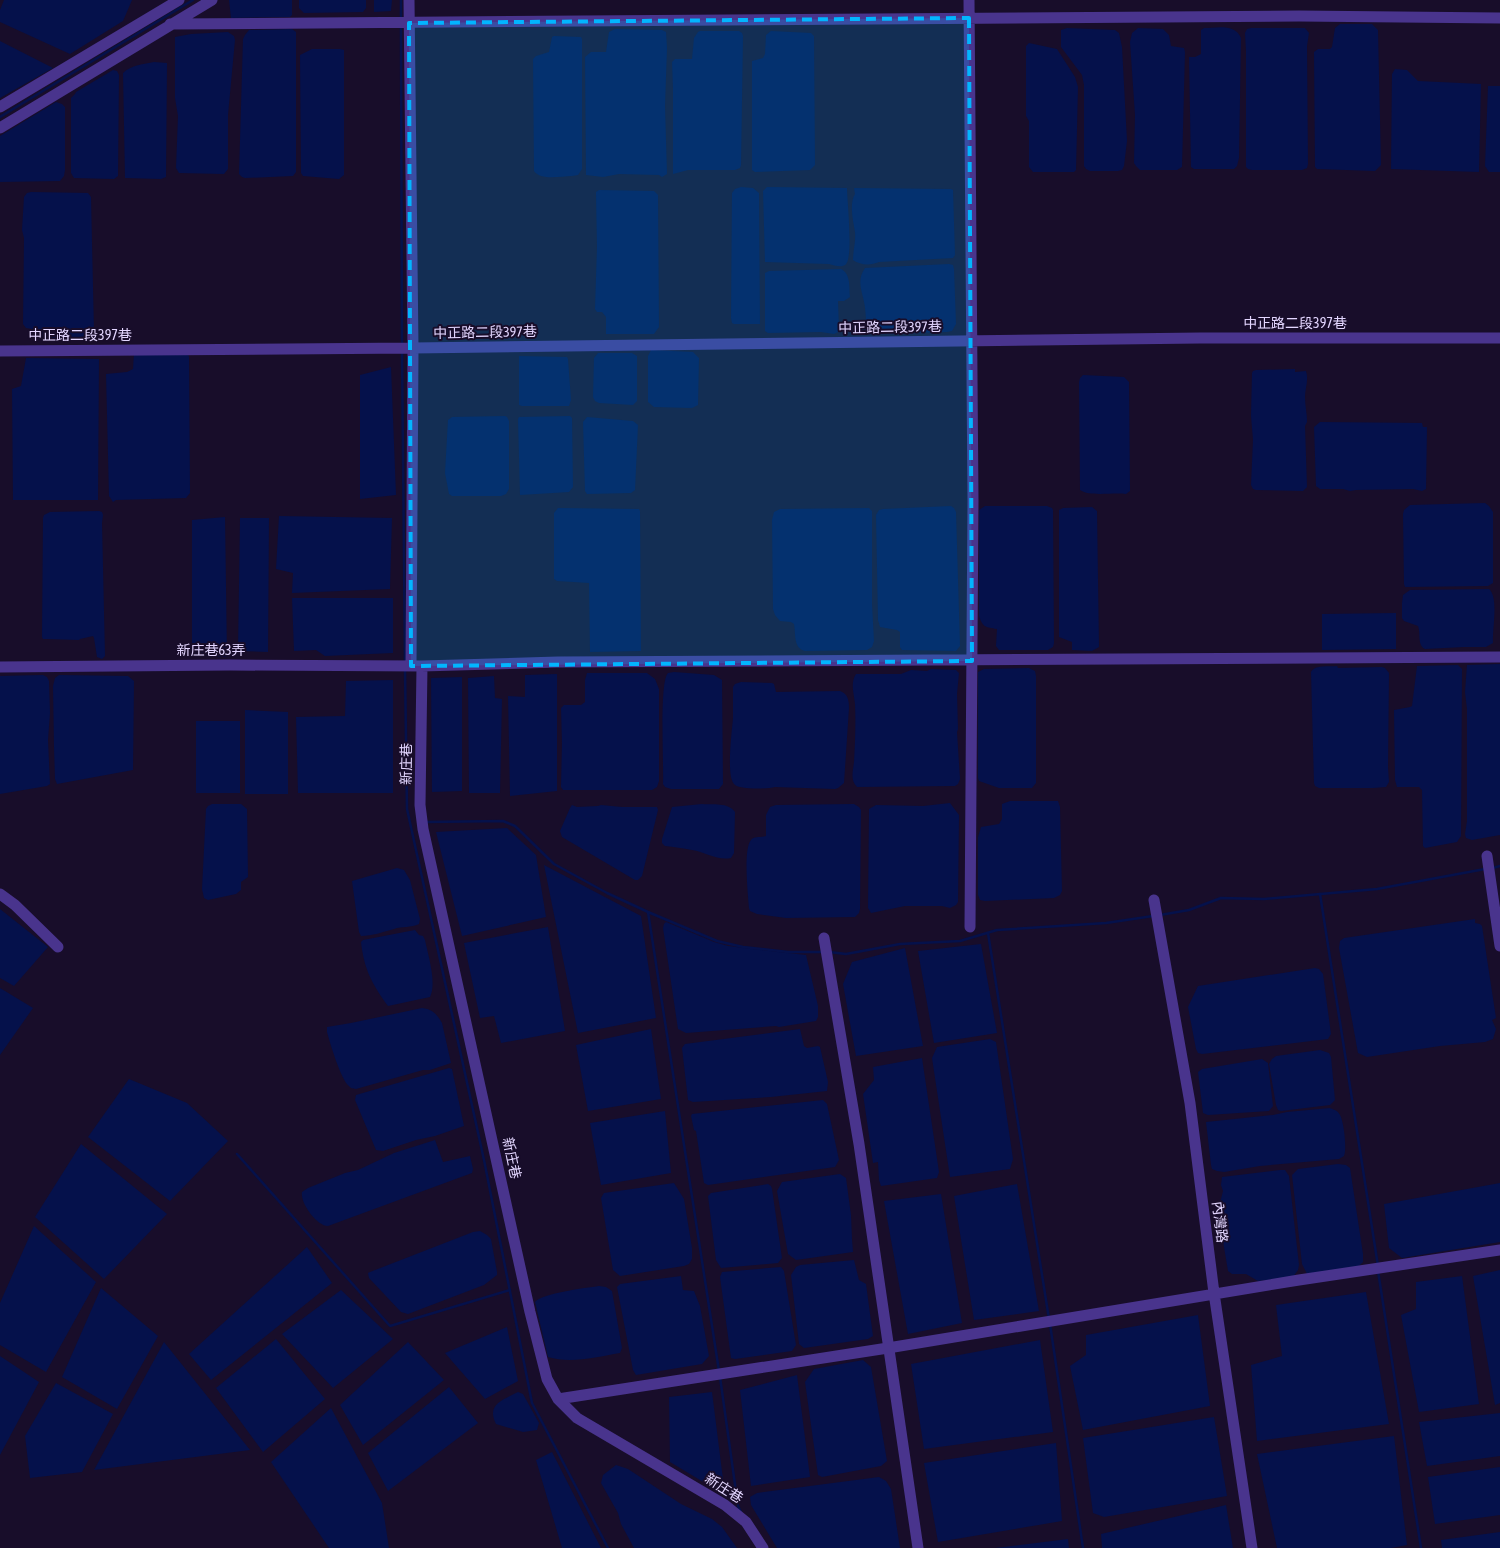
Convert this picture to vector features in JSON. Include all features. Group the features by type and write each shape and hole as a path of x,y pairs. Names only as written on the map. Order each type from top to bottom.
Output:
{"street":[{"path":"0,107 179,0"},
{"path":"0,128 212,0"},
{"name":"新庄巷","path":"409,0 420,805 423,829 530,1312 547,1379 558,1399 577,1418 725,1505 746,1522 763,1548"},
{"path":"969,0 973,501 970,927"},
{"path":"170,24 1340,16 1500,18"},
{"name":"中正路二段397巷","path":"0,351 1200,338 1500,338"},
{"path":"417,666 568,662 1500,657"},
{"name":"新庄巷63弄","path":"0,667 417,666"},
{"path":"1487,856 1500,946"},
{"path":"0,894 15,905 58,947"},
{"name":"內灣路","path":"1154,900 1190,1104 1214,1294 1252,1548"},
{"path":"824,938 859,1144 918,1548"},
{"path":"558,1399 1500,1250"}],"highlighted area":[{"path":"969,18 972,661 411,666 409,23"}],"shaded area":[{"path":"4,0 132,0 123,21 70,54 0,22 0,10"},
{"path":"229,0 292,0 292,15 290,17 231,18"},
{"path":"299,0 366,0 366,8 363,12 304,13 299,8"},
{"path":"374,0 392,0 391,11 374,12"},
{"path":"1340,24 1372,24 1378,30 1381,165 1375,171 1317,169 1315,167 1314,52 1318,49 1330,49 1332,47 1335,28"},
{"path":"1067,28 1115,30 1119,33 1122,47 1127,141 1122,170 1090,171 1084,166 1084,85 1082,75 1061,47 1061,30"},
{"path":"1138,28 1163,29 1169,35 1171,46 1184,48 1182,167 1177,170 1140,170 1134,163 1135,115 1130,42 1132,33"},
{"path":"1204,28 1230,28 1238,33 1241,38 1239,158 1234,169 1194,169 1191,167 1189,57 1201,54 1201,30"},
{"path":"1305,28 1309,33 1307,46 1308,164 1307,168 1302,170 1252,170 1246,167 1245,33 1247,29"},
{"path":"292,29 296,32 296,172 293,176 245,178 239,174 243,39 249,30"},
{"path":"615,29 662,30 666,32 665,106 667,174 662,177 659,175 619,174 603,177 586,175 585,57 591,52 606,52 609,32"},
{"path":"700,31 739,31 743,36 741,165 740,168 735,170 688,170 673,174 672,62 675,59 692,59 694,38"},
{"path":"771,31 811,33 814,36 815,165 810,170 755,172 752,170 752,61 763,58 766,35"},
{"path":"228,32 234,36 235,40 228,115 228,169 224,174 179,173 176,168 178,116 175,98 175,37"},
{"path":"552,37 581,37 582,39 582,169 578,175 546,177 534,171 533,59 536,56 549,52"},
{"path":"0,41 53,68 0,98"},
{"path":"1029,43 1057,49 1075,77 1078,87 1076,170 1074,172 1033,172 1029,167 1029,121 1026,116 1026,46"},
{"path":"312,49 344,50 344,175 339,179 303,176 301,173 300,55"},
{"path":"154,62 167,63 166,177 161,179 125,178 123,73 142,64"},
{"path":"1395,69 1407,70 1418,81 1481,84 1479,172 1391,169 1392,74"},
{"path":"113,70 117,71 119,75 118,176 114,179 74,178 71,173 71,98 76,92"},
{"path":"1488,86 1500,86 1500,172 1489,172 1485,166"},
{"path":"56,102 65,107 64,176 60,181 0,182 0,136"},
{"path":"741,187 753,188 759,193 760,324 734,324 731,318 732,193 735,189"},
{"path":"767,187 847,188 850,242 848,261 845,265 765,262 763,191"},
{"path":"854,188 953,190 955,255 953,258 869,264 853,260 855,235 852,207 855,194"},
{"path":"599,190 654,191 658,195 659,327 654,334 606,334 606,317 602,312 597,312 595,309 596,192"},
{"path":"27,193 88,193 91,197 94,332 91,334 71,338 44,339 39,330 26,328 23,324 24,238 22,230 24,197"},
{"path":"953,265 954,269 956,324 952,331 880,334 866,329 860,283 865,268"},
{"path":"841,269 848,277 850,297 844,301 838,301 838,332 834,334 821,332 768,333 765,331 765,273 769,271"},
{"path":"651,350 693,352 699,358 698,405 692,408 654,407 648,402 648,356"},
{"path":"134,353 188,354 190,493 186,498 116,500 113,502 109,496 106,374 127,372 133,369"},
{"path":"598,353 632,353 637,356 637,401 633,405 599,403 595,401 593,397 594,358"},
{"path":"519,356 567,357 571,400 569,406 519,405"},
{"path":"26,358 99,359 98,500 13,500 12,389 21,386"},
{"path":"391,367 396,495 360,499 360,375"},
{"path":"1295,369 1295,372 1306,371 1307,374 1305,397 1307,422 1305,426 1307,487 1303,491 1253,489 1251,485 1253,440 1251,416 1252,373 1256,370"},
{"path":"1083,375 1124,377 1129,382 1130,491 1126,494 1096,494 1080,490 1079,382"},
{"path":"505,416 509,421 509,489 506,494 501,496 452,496 449,494 445,473 448,420 452,417"},
{"path":"570,416 572,418 573,487 569,492 520,495 519,417"},
{"path":"587,417 633,421 638,425 635,490 631,493 587,494 585,491 583,422"},
{"path":"1320,422 1422,423 1423,427 1427,427 1426,489 1422,491 1413,489 1350,491 1343,489 1320,489 1316,486 1314,427"},
{"path":"1485,503 1493,512 1493,583 1488,586 1405,587 1404,510 1410,505"},
{"path":"951,506 956,512 960,646 956,651 902,650 900,647 900,632 880,627 878,620 876,515 879,510 883,509"},
{"path":"985,506 1047,506 1053,510 1054,643 1053,647 1048,650 999,650 996,646 997,629 985,626 980,620 979,510"},
{"path":"1092,507 1097,511 1099,647 1092,651 1072,650 1072,642 1059,637 1059,510 1063,508"},
{"path":"558,508 639,509 641,651 590,652 589,583 557,581 554,579 554,513"},
{"path":"869,508 872,511 874,641 872,647 867,650 805,651 798,647 794,624 780,621 773,609 772,520 774,512 780,509"},
{"path":"50,512 102,512 105,656 102,659 97,657 93,636 79,640 43,639 42,637 43,518 44,515"},
{"path":"279,516 392,518 390,589 292,593 293,573 276,569"},
{"path":"225,517 227,657 192,655 192,520"},
{"path":"240,518 269,518 268,652 238,651"},
{"path":"1489,589 1494,599 1493,643 1486,647 1425,649 1420,642 1418,626 1404,621 1402,618 1403,595 1410,590"},
{"path":"292,598 393,598 393,653 325,656 316,650 294,651"},
{"path":"1396,613 1396,649 1322,650 1322,614"},
{"path":"1500,664 1500,835 1472,840 1466,838 1465,834 1467,821 1467,709 1465,692 1467,665"},
{"path":"1458,665 1462,669 1461,836 1457,842 1425,848 1423,846 1422,790 1419,787 1397,787 1395,780 1394,710 1412,706 1417,666"},
{"path":"1337,666 1338,668 1382,667 1389,673 1389,782 1386,787 1319,788 1315,786 1311,672 1319,667"},
{"path":"1029,668 1035,671 1036,676 1036,783 1032,788 999,788 979,781 978,778 978,672 984,669"},
{"path":"931,669 956,670 959,673 957,732 960,779 958,784 955,786 857,787 852,775 855,726 854,677 856,674 901,674 911,670 927,671"},
{"path":"587,673 647,673 655,679 659,689 659,781 657,787 652,790 563,790 561,787 561,708 564,705 581,705 585,702 585,680"},
{"path":"668,673 714,675 722,680 723,784 719,789 671,789 663,784 662,725 665,680"},
{"path":"557,674 557,791 510,796 508,696 525,697 525,675"},
{"path":"43,675 49,681 50,713 48,740 50,784 0,794 0,676"},
{"path":"59,675 128,676 134,681 133,770 57,784 55,779 53,686 55,678"},
{"path":"494,676 495,698 502,699 500,793 469,793 468,678"},
{"path":"462,677 462,791 432,792 431,678"},
{"path":"393,680 393,793 298,793 296,717 345,716 346,681"},
{"path":"741,682 772,683 776,692 840,691 845,694 849,708 844,783 835,789 775,787 753,789 734,784 730,772 733,687"},
{"path":"245,710 288,712 288,794 245,794"},
{"path":"196,721 240,721 240,793 196,793"},
{"path":"1010,801 1058,801 1060,807 1062,891 1060,895 1054,898 980,900 978,895 978,837 981,827 999,824 1002,819 1002,804"},
{"path":"950,803 959,815 958,902 956,905 950,908 942,906 905,906 871,913 868,908 869,809 876,805 923,806"},
{"path":"212,804 241,804 247,809 248,877 241,882 241,890 236,894 208,900 204,898 202,889 206,809"},
{"path":"702,804 724,805 735,812 734,853 731,858 726,859 697,851 665,846 662,843 672,807"},
{"path":"854,804 861,810 859,913 855,917 786,918 757,914 750,911 747,853 752,839 766,836 766,815 770,807 776,805"},
{"path":"572,805 577,807 601,805 657,807 658,810 642,876 638,880 562,837 560,831"},
{"path":"507,828 536,855 546,917 462,936 436,832"},
{"path":"544,865 641,916 656,1018 578,1033"},
{"path":"397,868 404,870 410,880 420,919 419,924 361,936 352,881"},
{"path":"0,909 48,947 14,986 0,978"},
{"path":"1475,919 1475,923 1482,926 1496,1018 1492,1020 1496,1029 1493,1039 1485,1042 1440,1046 1367,1057 1358,1053 1339,948 1340,941 1344,938"},
{"path":"666,922 728,946 806,955 818,1006 816,1021 779,1027 686,1033 678,1029 663,928"},
{"path":"548,927 565,1031 501,1043 494,1016 480,1018 464,943"},
{"path":"415,930 419,935 423,936 428,953 433,984 430,997 388,1006 377,991 370,976 364,960 361,942 363,940"},
{"path":"981,944 997,1033 934,1043 918,951"},
{"path":"905,948 923,1046 856,1056 843,984 852,962"},
{"path":"1315,968 1319,969 1323,974 1331,1034 1328,1039 1198,1053 1188,1007 1198,986"},
{"path":"0,988 33,1008 0,1055"},
{"path":"422,1008 434,1012 442,1023 451,1063 356,1089 351,1088 343,1077 336,1061 327,1027"},
{"path":"651,1029 661,1099 588,1111 576,1045"},
{"path":"800,1029 804,1046 807,1048 820,1047 828,1082 827,1091 771,1097 693,1102 688,1100 682,1048 685,1044"},
{"path":"990,1039 996,1042 1013,1159 1010,1169 950,1177 932,1058 937,1047"},
{"path":"1320,1050 1329,1053 1331,1057 1335,1100 1330,1105 1278,1110 1269,1064 1272,1059 1276,1056"},
{"path":"922,1058 939,1172 937,1178 881,1186 878,1162 873,1163 863,1094 874,1080 873,1067"},
{"path":"1262,1059 1268,1063 1273,1106 1269,1111 1208,1115 1203,1113 1198,1072 1202,1069"},
{"path":"449,1068 452,1069 464,1126 383,1151 376,1150 355,1100 356,1095"},
{"path":"129,1079 187,1103 228,1141 170,1201 88,1137"},
{"path":"823,1100 827,1104 839,1160 835,1167 708,1185 704,1183 692,1114"},
{"path":"1330,1108 1339,1114 1344,1129 1345,1153 1339,1159 1260,1166 1224,1172 1212,1169 1206,1122"},
{"path":"665,1111 671,1173 601,1185 590,1123"},
{"path":"435,1140 443,1162 470,1156 472,1173 328,1226 314,1218 306,1208 302,1192 308,1188 345,1173 358,1170 394,1153"},
{"path":"81,1144 167,1214 104,1279 35,1217"},
{"path":"1338,1164 1346,1165 1350,1168 1363,1262 1359,1266 1307,1274 1302,1264 1292,1175 1298,1169"},
{"path":"1285,1170 1289,1176 1298,1270 1293,1277 1258,1281 1246,1274 1232,1274 1228,1271 1218,1211 1223,1191 1221,1185 1222,1177"},
{"path":"840,1174 846,1178 853,1252 796,1260 788,1254 777,1191 782,1182"},
{"path":"674,1183 684,1199 692,1259 689,1264 684,1266 620,1276 613,1270 601,1198 604,1193"},
{"path":"1500,1183 1500,1242 1402,1258 1389,1248 1384,1204"},
{"path":"768,1184 772,1189 782,1258 778,1263 721,1268 716,1260 708,1196 711,1193"},
{"path":"1017,1184 1039,1311 974,1320 954,1196"},
{"path":"941,1194 962,1323 908,1334 884,1201"},
{"path":"34,1226 96,1282 46,1372 0,1345 0,1303"},
{"path":"480,1231 491,1239 497,1272 497,1275 484,1285 408,1314 401,1312 369,1278 368,1273 370,1272 473,1232"},
{"path":"307,1247 332,1283 211,1380 189,1354"},
{"path":"854,1260 859,1280 866,1284 873,1336 868,1339 804,1348 799,1344 791,1275 796,1267 800,1265"},
{"path":"781,1267 784,1271 796,1345 792,1351 731,1358 720,1277 722,1272"},
{"path":"1500,1270 1500,1403 1495,1405 1473,1276"},
{"path":"681,1276 683,1290 694,1291 700,1306 709,1356 702,1364 636,1375 633,1370 617,1287 620,1284"},
{"path":"1462,1276 1479,1404 1419,1412 1401,1315 1416,1309 1416,1282"},
{"path":"599,1286 606,1287 612,1291 622,1348 620,1353 574,1360 548,1357 535,1302 546,1296"},
{"path":"101,1288 158,1336 117,1409 62,1377"},
{"path":"341,1290 393,1339 333,1388 282,1334"},
{"path":"1366,1292 1389,1424 1257,1441 1251,1365 1282,1356 1276,1305"},
{"path":"1198,1315 1210,1406 1083,1430 1070,1366 1086,1355 1086,1335"},
{"path":"507,1327 518,1381 485,1399 445,1353"},
{"path":"276,1339 325,1399 263,1452 216,1388"},
{"path":"1040,1340 1053,1432 924,1449 911,1364"},
{"path":"164,1342 250,1450 94,1470"},
{"path":"408,1342 444,1380 363,1445 340,1405"},
{"path":"0,1356 39,1382 0,1455"},
{"path":"863,1360 871,1367 887,1461 881,1466 822,1477 818,1475 805,1382 814,1369"},
{"path":"797,1375 810,1477 751,1486 740,1390"},
{"path":"56,1383 113,1414 82,1472 30,1478 25,1436"},
{"path":"449,1387 478,1423 388,1491 368,1453"},
{"path":"518,1392 523,1394 539,1423 537,1430 523,1432 496,1424 493,1417 495,1407 502,1400"},
{"path":"712,1392 725,1495 670,1462 669,1397"},
{"path":"331,1408 382,1503 389,1548 329,1548 271,1462"},
{"path":"1500,1413 1500,1456 1427,1466 1419,1422"},
{"path":"1214,1417 1227,1496 1104,1517 1093,1513 1083,1438"},
{"path":"1394,1436 1407,1545 1391,1548 1277,1548 1257,1454"},
{"path":"1056,1443 1062,1521 938,1542 924,1463"},
{"path":"552,1452 601,1548 562,1548 536,1460"},
{"path":"616,1465 628,1469 681,1504 712,1519 722,1527 737,1548 634,1548 621,1524 618,1513 601,1483 603,1475"},
{"path":"1500,1467 1500,1515 1435,1524 1428,1477"},
{"path":"879,1477 886,1481 891,1489 900,1548 777,1548 751,1505 750,1497 757,1493"},
{"path":"1226,1505 1233,1548 1102,1548 1101,1534"},
{"path":"1500,1532 1500,1548 1442,1548 1441,1540"},
{"path":"1068,1539 1069,1548 995,1548"}],"waterway":[{"path":"0,117 193,0"},
{"path":"401,0 401,18"},
{"path":"401,26 402,343"},
{"path":"402,351 405,663"},
{"path":"405,669 407,809 484,1160 532,1403 608,1548"},
{"path":"426,822 503,821 515,826 554,864 607,893 717,941 743,947 788,952 823,952"},
{"path":"1493,868 1500,866"},
{"path":"1160,915 1189,910 1221,898 1264,899 1377,889 1485,869"},
{"path":"1320,894 1378,1266"},
{"path":"648,912 719,1371"},
{"path":"829,952 846,954 900,944 960,941 997,930 1106,923 1153,916"},
{"path":"988,933 1049,1319"},
{"path":"237,1154 390,1326 510,1290"},
{"path":"1378,1271 1421,1548"},
{"path":"1050,1324 1083,1548"},
{"path":"720,1377 738,1506 741,1512"}]}
